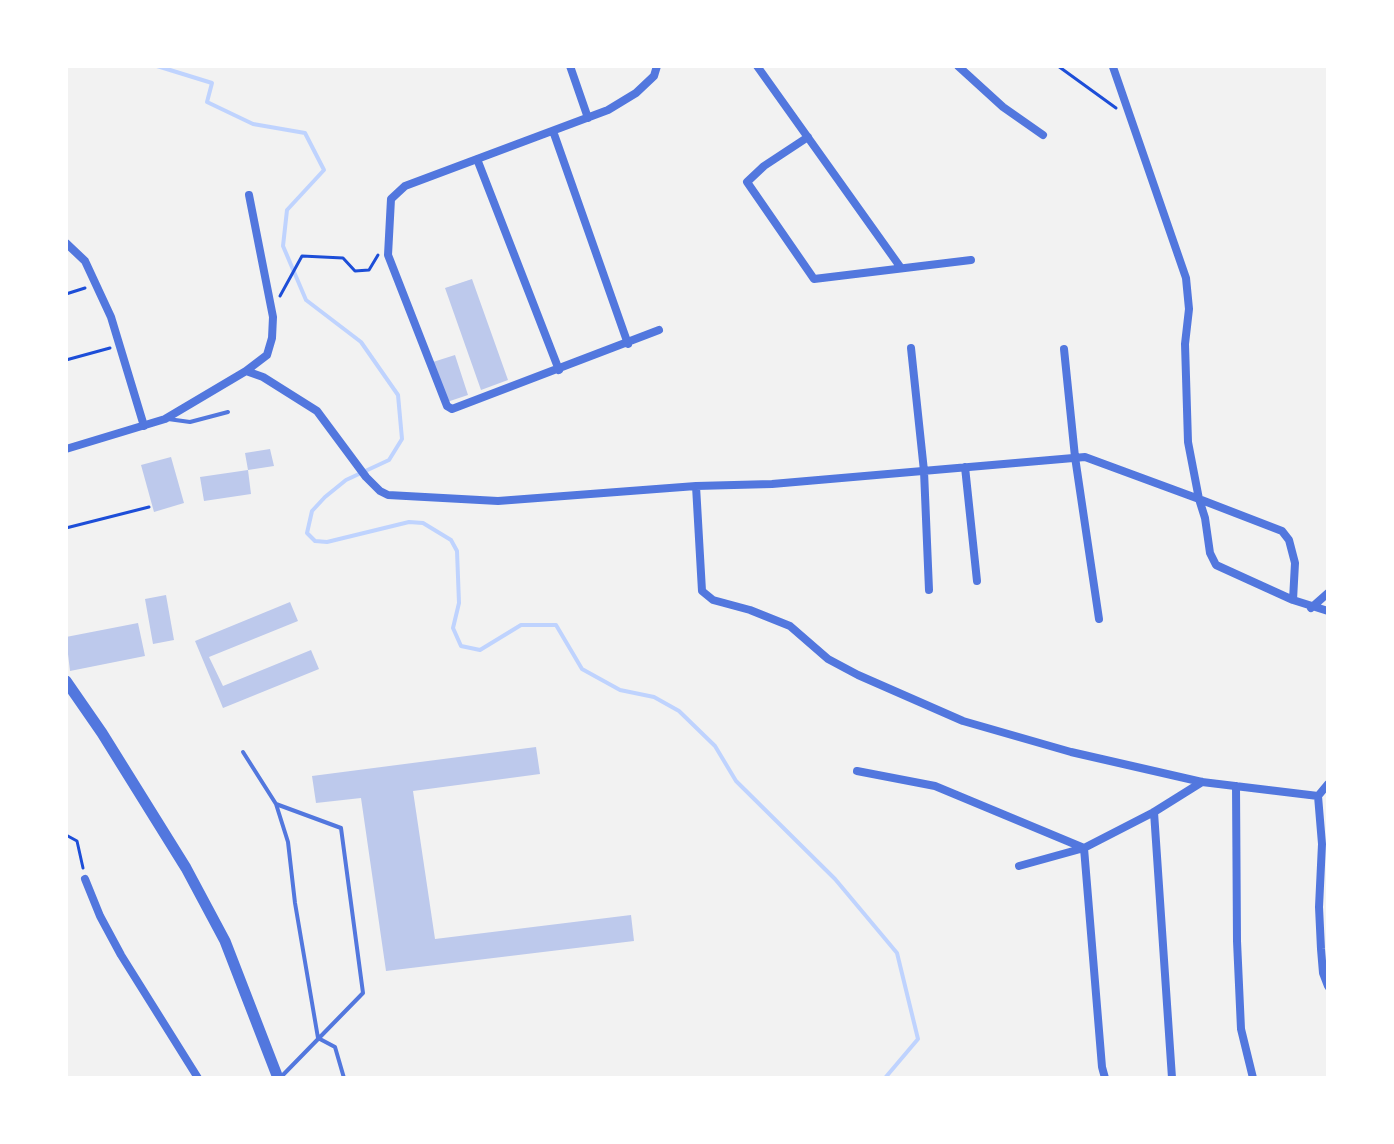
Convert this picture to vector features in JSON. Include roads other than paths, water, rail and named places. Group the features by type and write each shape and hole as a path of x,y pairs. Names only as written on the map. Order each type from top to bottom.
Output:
{"street":[{"path":"570,66 588,118"},
{"path":"657,66 654,76 636,93 608,110 405,186 391,199 388,255 447,406 452,409 659,330"},
{"path":"757,66 901,268"},
{"path":"958,66 1003,107 1043,135"},
{"path":"1113,67 1186,278 1189,309 1185,344 1188,442 1210,553 1216,565 1311,608 1328,611"},
{"path":"553,131 628,344"},
{"path":"808,137 764,166 747,182 814,279 971,260"},
{"path":"477,159 559,370"},
{"path":"66,449 165,419 267,355 273,317 249,195"},
{"path":"66,243 85,261 97,285 121,345 144,426"},
{"path":"911,348 924,471 929,590"},
{"path":"1064,349 1075,457 1099,619"},
{"path":"246,371 263,377 317,411 366,477 388,495 498,501 696,486 772,484 1085,457 1282,531 1289,540 1295,563 1293,600"},
{"path":"965,467 977,581"},
{"path":"696,486 702,591 713,600 790,626 828,659 963,721 1071,752 1202,782 1318,796"},
{"path":"1311,608 1328,593"},
{"path":"66,681 186,868 212,916 225,941 279,1078"},
{"path":"857,771 935,786 1084,848"},
{"path":"1019,866 1084,848 1154,812 1202,782"},
{"path":"1328,784 1318,796 1325,877 1319,907 1321,949 1323,973 1328,986"},
{"path":"1236,786 1241,1029 1253,1078"},
{"path":"1154,812 1172,1078"},
{"path":"1084,848 1105,1078"},
{"path":"85,879 121,955 198,1078"}],"lane":[{"path":"165,419 190,422 228,412"},
{"path":"243,752 276,804 288,842 318,1038"},
{"path":"276,804 341,828 363,993 279,1078"},
{"path":"318,1038 335,1047 344,1078"}],"waterway":[{"path":"157,66 212,83 207,102 253,124 305,133 324,170 287,210 283,246 306,300 361,342 398,395 402,439 389,460 346,480 325,497 312,511 307,533 315,541 327,542 409,522 423,523 451,540 457,551 459,603 453,628 461,646 480,650 521,625 556,625 582,669 620,690 654,697 679,711 715,746 736,781 835,879 897,953 918,1039 885,1078"}]}
